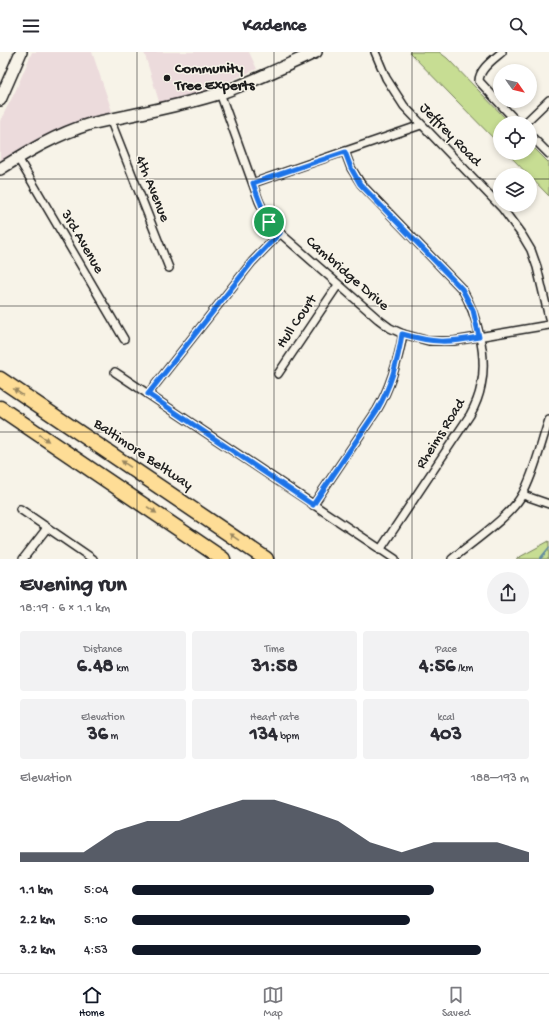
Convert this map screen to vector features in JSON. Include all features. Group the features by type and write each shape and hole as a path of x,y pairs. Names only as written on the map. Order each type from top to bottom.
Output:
{"highway":[{"name":"Baltimore Beltway","path":"0,379 266,559"},
{"path":"0,408 224,559"}],"main road":[{"path":"0,100 21,52"},
{"path":"0,169 56,137 75,128 176,105 220,93 316,52"}],"street":[{"name":"Jeffrey Road","path":"375,52 383,72 395,93 421,125 502,208 522,235 531,250 537,267 549,318"},
{"path":"502,52 481,72 479,81 512,116"},
{"name":"Cambridge Drive","path":"220,93 264,213 269,222 378,320 402,334 441,342 549,325"},
{"path":"532,116 549,100"},
{"name":"4th Avenue","path":"110,119 169,268"},
{"path":"253,183 421,125"},
{"path":"537,142 549,154"},
{"name":"Rheims Road","path":"345,152 351,168 360,184 462,289 473,310 479,337 483,370 477,402 470,415 380,550"},
{"name":"3rd Avenue","path":"18,158 124,339"},
{"path":"148,394 252,262 280,233"},
{"name":"Hull Court","path":"278,374 338,285"},
{"path":"313,505 377,410 385,395 396,367 402,334"},
{"path":"116,372 395,559"},
{"path":"452,559 509,512 523,495 549,420"},
{"path":"523,495 549,504"},
{"path":"20,509 93,559"},
{"path":"23,559 47,528"}],"shaded area":[{"path":"32,52 92,52 113,114 68,126 33,142 6,159 0,160 0,121 15,92"},
{"path":"144,52 249,52 257,69 211,89 160,105"}],"green space":[{"path":"409,52 439,52 447,58 493,105 493,108 495,108 503,116 493,116 493,138"},
{"path":"537,151 549,163 549,196 537,184 537,168 522,168 514,160 537,160"},
{"path":"549,541 549,559 516,559"}],"waterway":[{"path":"540,559 549,548"}],"place":[{"name":"Community Tree Experts","path":"167,78"}],"route":[{"path":"345,152 351,168 360,184 462,289 473,310 479,337 441,342 429,341 402,334 396,367 385,395 377,410 313,505 148,394 252,262 280,233 269,222 259,201 253,183 345,152"}]}
